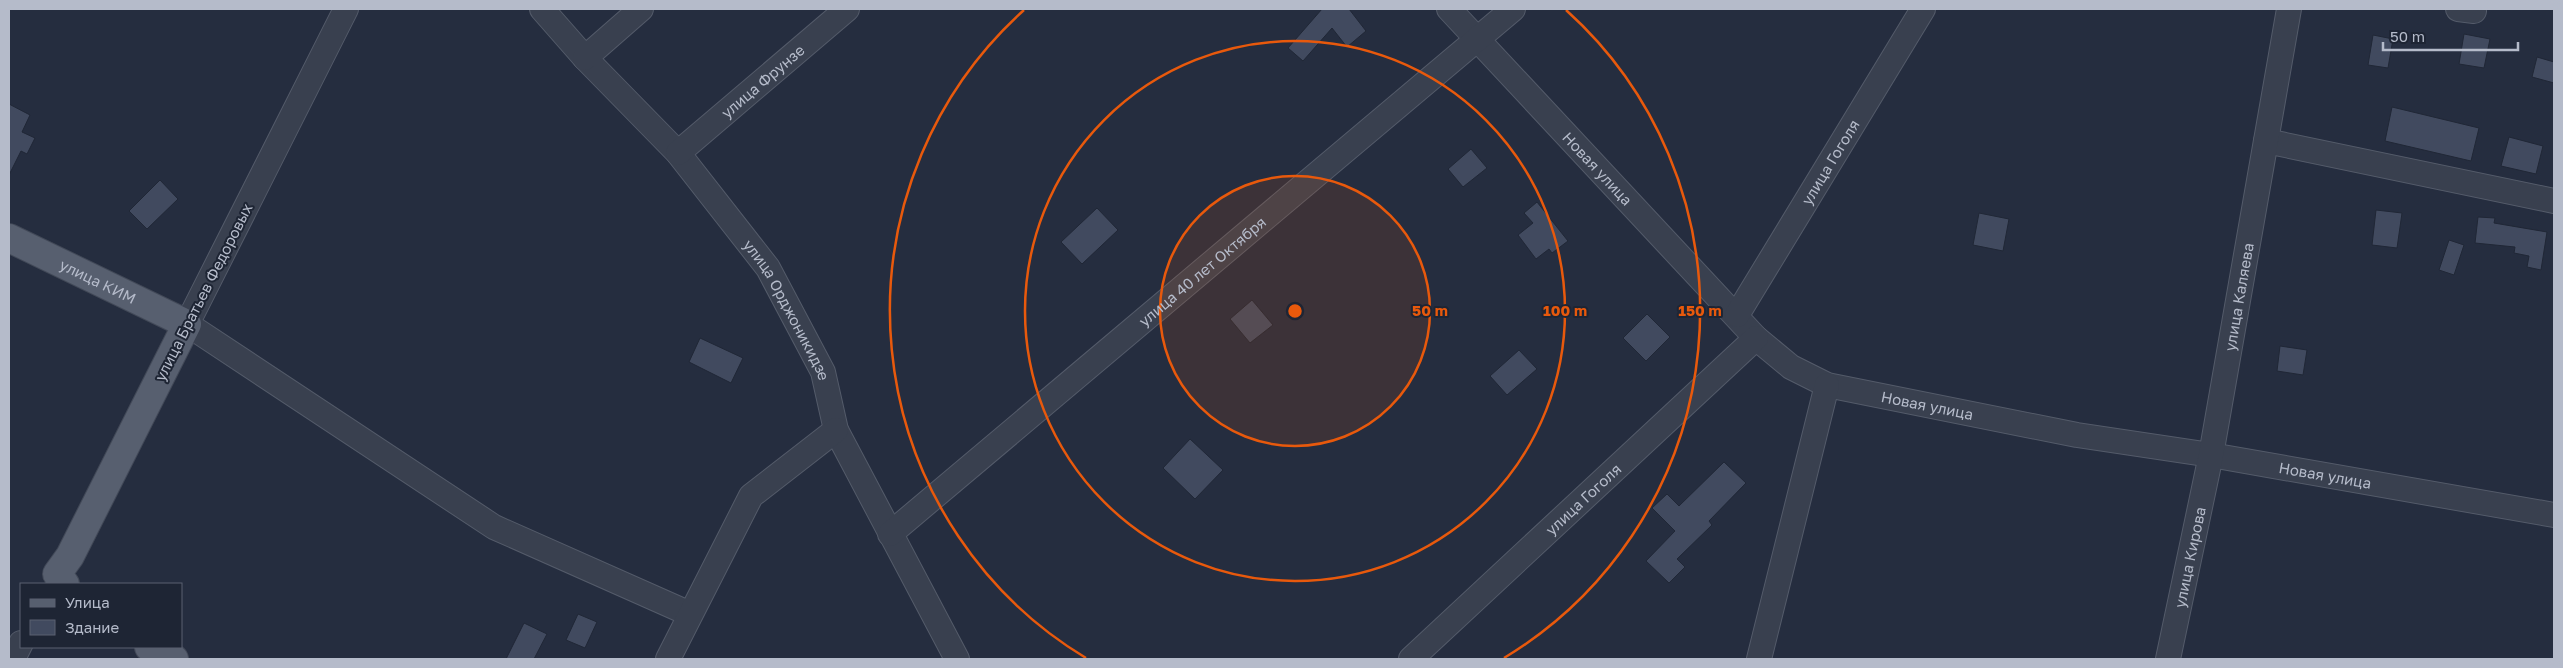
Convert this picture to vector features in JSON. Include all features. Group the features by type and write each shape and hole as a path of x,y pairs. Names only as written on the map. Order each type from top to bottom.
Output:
{"main road":[{"name":"улица КИМ","path":"9,238 187,324"},
{"name":"улица Братьев Федоровых","path":"58,581 187,324"},
{"path":"150,648 174,659"}],"street":[{"name":"улица Братьев Федоровых","path":"187,324 346,9"},
{"name":"улица Орджоникидзе","path":"542,9 585,58 678,153 768,268 823,372 836,430 957,659"},
{"path":"585,58 641,9"},
{"name":"улица Фрунзе","path":"678,153 847,9"},
{"name":"Новая улица","path":"1449,9 1756,338 1791,367 1827,385 2077,435 2211,455 2554,515"},
{"name":"улица 40 лет Октября","path":"890,534 1478,41 1513,9"},
{"name":"улица Гоголя","path":"1736,315 1923,9"},
{"name":"улица Каляева","path":"2211,455 2289,9"},
{"path":"2266,141 2554,201"},
{"path":"187,324 494,527 690,614"},
{"name":"улица Гоголя","path":"1411,659 1756,338"},
{"path":"1759,659 1827,385"},
{"path":"668,659 752,496 836,430"},
{"name":"улица Кирова","path":"2168,659 2211,455"},
{"path":"13,659 20,645"}],"building":[{"path":"1322,9 1349,9 1366,31 1347,47 1332,28 1303,61 1288,48"},
{"path":"2464,34 2490,39 2484,68 2459,64"},
{"path":"2373,35 2393,39 2388,68 2368,65"},
{"path":"2537,57 2554,62 2554,83 2532,77"},
{"path":"9,104 30,115 22,132 35,138 27,154 21,151 9,175"},
{"path":"2392,107 2479,128 2471,161 2385,141"},
{"path":"2509,137 2543,146 2536,174 2501,166"},
{"path":"1471,149 1487,168 1463,187 1448,169"},
{"path":"160,180 178,199 147,229 129,211"},
{"path":"1537,202 1568,241 1552,253 1549,249 1536,259 1518,235 1533,223 1524,213"},
{"path":"1097,208 1118,230 1082,264 1061,242"},
{"path":"2376,210 2402,213 2397,248 2372,245"},
{"path":"1979,213 2009,219 2003,251 1973,245"},
{"path":"2478,217 2495,218 2494,223 2547,232 2541,270 2527,267 2529,256 2514,253 2515,247 2475,243"},
{"path":"2449,240 2464,245 2454,275 2439,270"},
{"path":"1252,300 1273,325 1250,343 1230,319"},
{"path":"1647,314 1670,337 1646,361 1623,338"},
{"path":"700,338 743,358 731,383 689,362"},
{"path":"2280,346 2307,350 2303,375 2277,371"},
{"path":"1519,350 1537,369 1507,395 1490,376"},
{"path":"1190,439 1223,470 1195,499 1163,468"},
{"path":"1724,462 1746,483 1709,521 1712,525 1677,559 1685,567 1669,583 1646,561 1675,531 1652,508 1667,494 1679,506"},
{"path":"578,614 597,622 585,648 566,640"},
{"path":"524,623 547,634 534,659 506,659"}]}
